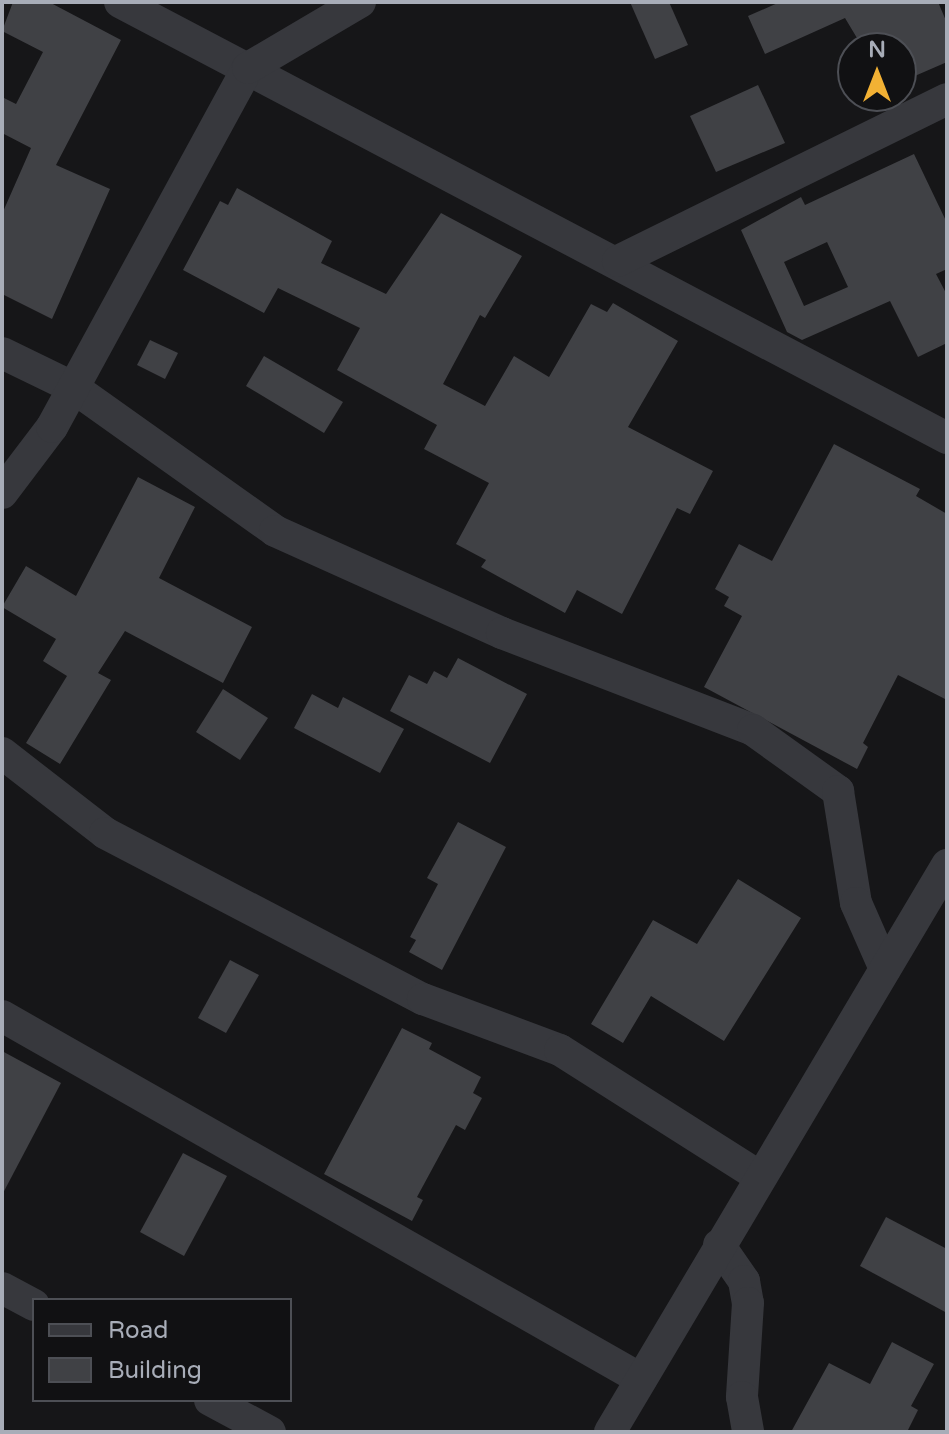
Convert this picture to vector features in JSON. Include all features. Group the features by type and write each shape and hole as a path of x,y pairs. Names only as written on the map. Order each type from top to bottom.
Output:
{"street":[{"path":"120,2 618,261 947,438"},
{"path":"2,493 52,427 248,68 360,2"},
{"path":"618,261 947,99"},
{"path":"2,353 74,388 275,531 502,633 753,730 838,791 856,903 885,969"},
{"path":"2,753 105,833 423,999 560,1050 760,1177"},
{"path":"610,1432 947,865"},
{"path":"2,1016 641,1379"},
{"path":"719,1245 744,1281 748,1303 742,1397 748,1432"},
{"path":"2,1288 32,1304"},
{"path":"214,1402 270,1432"}],"building":[{"path":"13,2 49,2 121,40 56,165 110,189 52,319 2,294 2,214 31,148 2,133 2,97 16,104 43,52 2,31"},
{"path":"630,2 669,2 688,45 655,59"},
{"path":"780,2 938,2 947,23 947,62 917,75 917,32 853,32 845,18 765,54 748,16"},
{"path":"758,85 785,143 716,172 690,116"},
{"path":"914,154 947,223 947,269 936,274 947,295 947,343 918,357 890,301 802,340 787,332 741,230 801,197 805,205","holes":["827,242 848,287 804,306 784,262"]},
{"path":"237,188 332,241 321,263 386,294 441,213 522,256 485,318 480,315 443,384 485,406 514,356 549,377 591,304 607,312 613,303 678,341 628,427 713,471 690,514 677,508 622,614 577,590 565,613 481,567 486,560 456,544 489,483 424,449 437,425 337,370 360,328 278,288 264,313 183,270 220,201 228,205"},
{"path":"150,340 178,353 165,379 137,365"},
{"path":"264,356 343,402 324,433 246,386"},
{"path":"834,444 920,489 916,496 947,514 947,700 898,675 863,743 868,747 857,769 704,687 742,616 724,606 729,597 715,589 739,544 772,561"},
{"path":"138,477 195,507 159,578 252,627 223,683 125,631 98,673 111,680 60,764 26,743 67,676 43,661 56,639 2,607 26,566 76,596"},
{"path":"458,658 527,694 490,763 390,711 409,675 427,684 434,671 447,678"},
{"path":"223,689 268,718 240,760 196,732"},
{"path":"312,694 338,708 343,697 404,729 380,773 294,728"},
{"path":"458,822 506,847 442,970 409,952 416,940 410,937 438,884 427,878"},
{"path":"738,879 801,918 724,1041 651,996 623,1043 591,1024 653,920 697,944"},
{"path":"230,960 259,975 226,1033 198,1018"},
{"path":"402,1028 432,1043 429,1049 481,1077 473,1093 482,1098 465,1130 456,1125 417,1197 423,1200 412,1221 324,1174"},
{"path":"2,1051 61,1083 2,1195"},
{"path":"183,1153 227,1176 184,1256 140,1232"},
{"path":"886,1217 947,1249 947,1313 860,1266"},
{"path":"892,1342 934,1364 911,1406 918,1410 907,1432 791,1432 829,1363 870,1384"}]}
